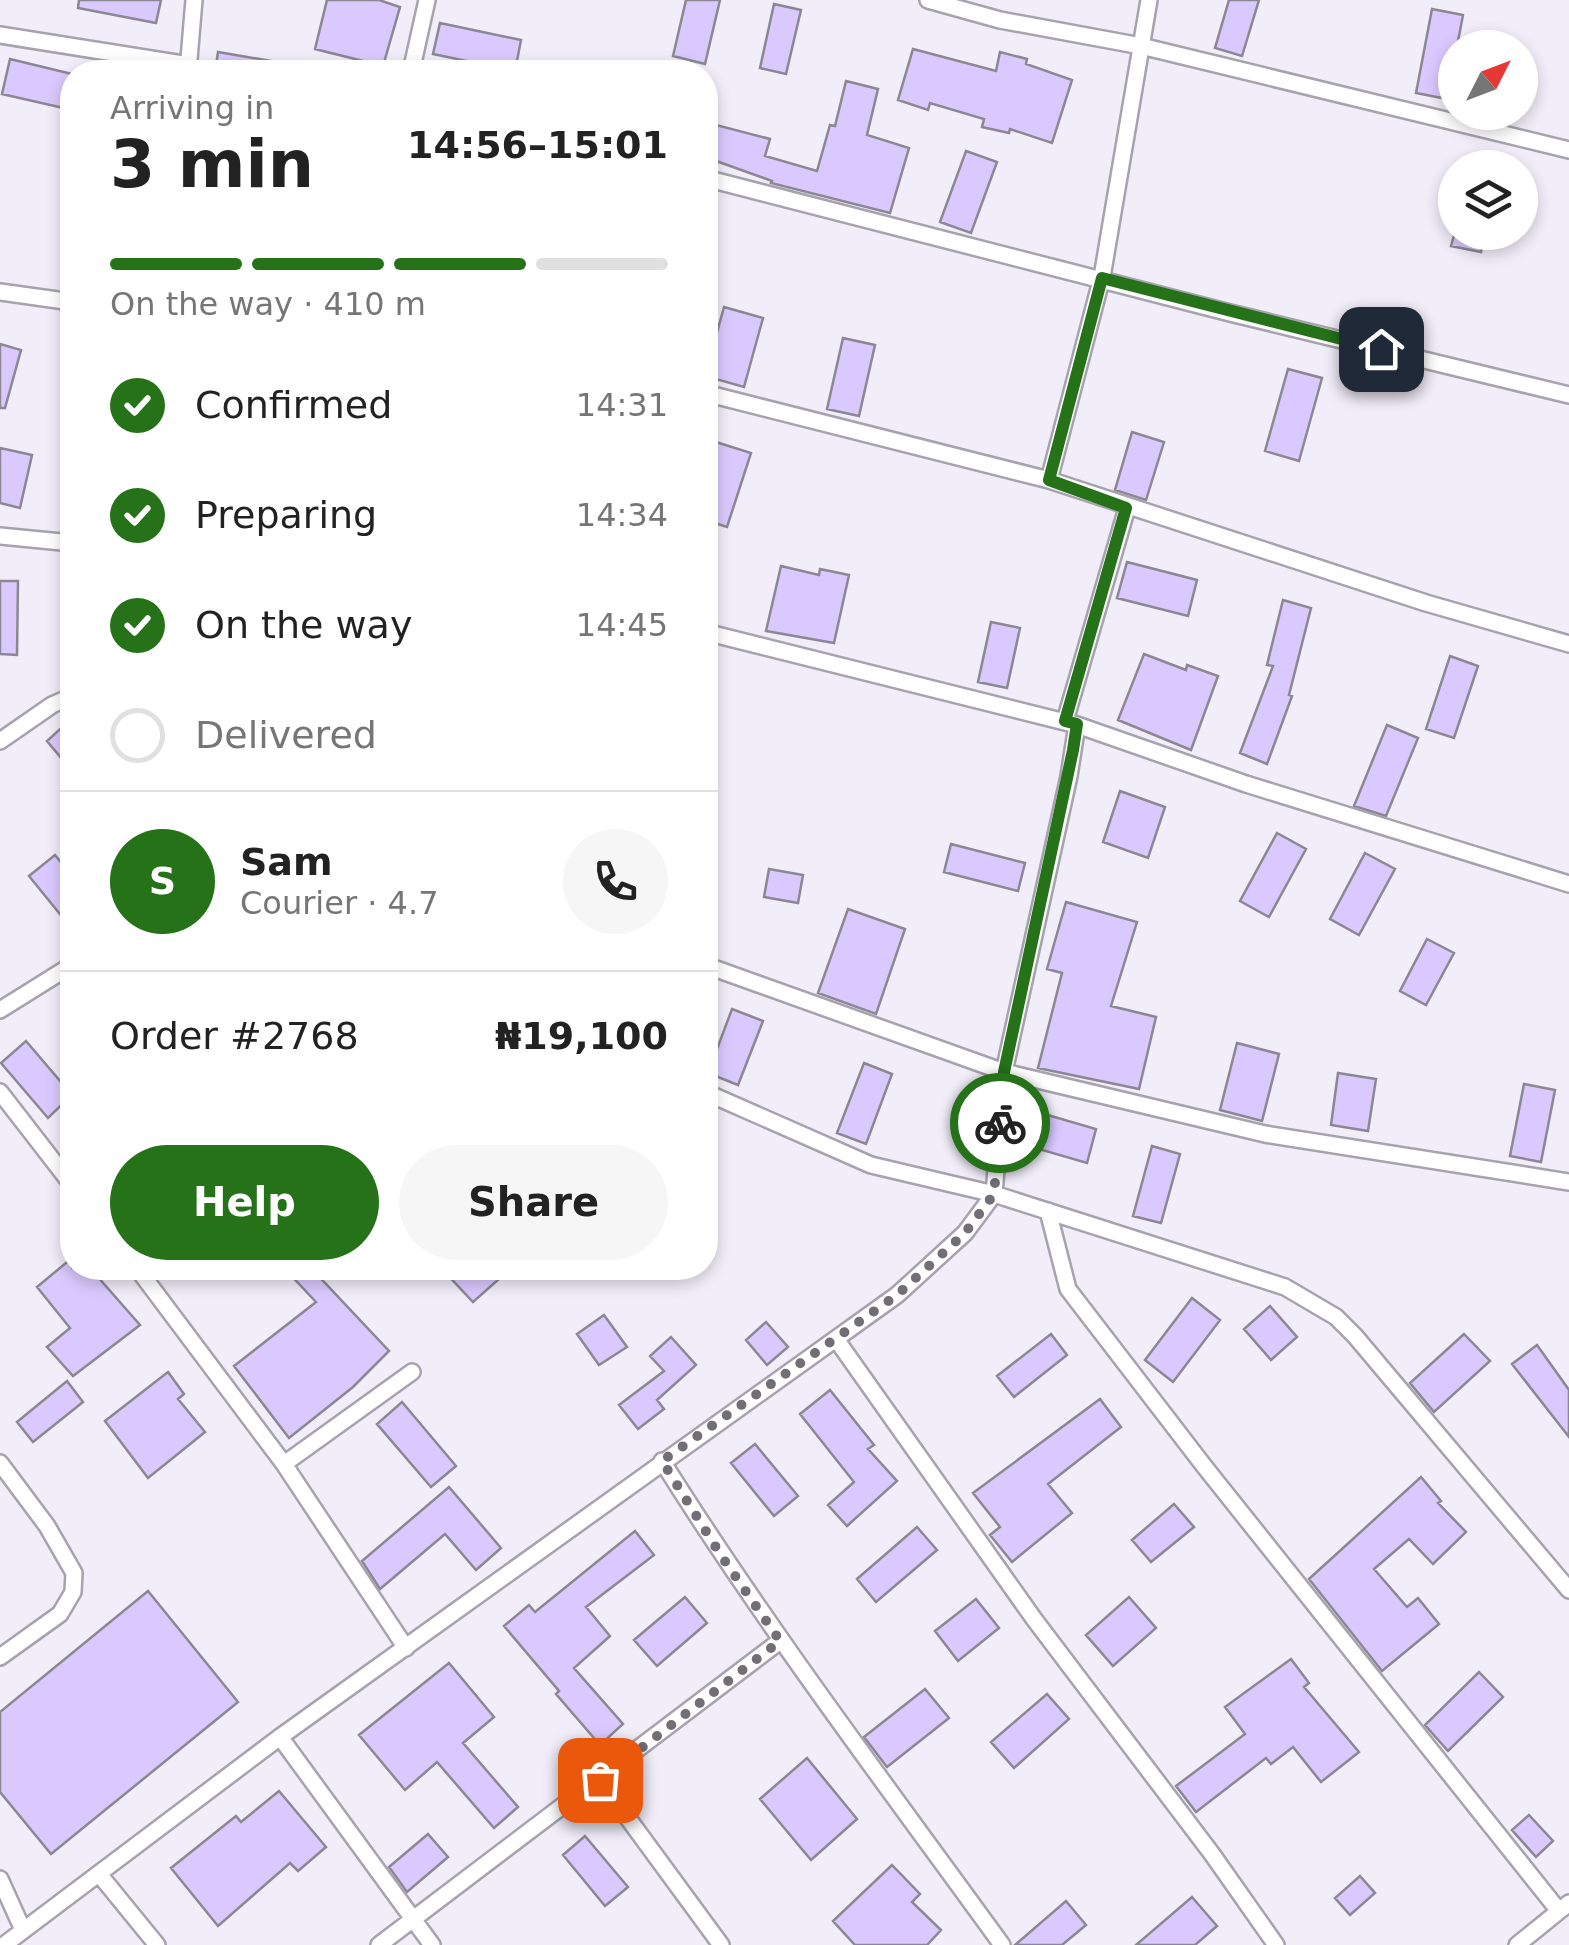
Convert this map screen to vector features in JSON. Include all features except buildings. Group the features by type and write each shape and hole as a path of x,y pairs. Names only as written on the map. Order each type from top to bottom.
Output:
{"street":[{"path":"189,60 194,0"},
{"path":"414,60 427,0"},
{"path":"928,0 1000,20 1141,46 1569,150"},
{"path":"1049,480 1102,278 1149,0"},
{"path":"0,35 138,60"},
{"path":"718,181 1230,313 1569,394"},
{"path":"0,292 60,300"},
{"path":"718,396 1049,480 1426,604 1569,644"},
{"path":"4,1945 280,1737 897,1295 952,1246 994,1194 1004,1072 1069,776 1071,723 1126,508"},
{"path":"0,536 60,542"},
{"path":"718,635 1071,723 1246,784 1569,884"},
{"path":"0,741 60,702"},
{"path":"718,970 1004,1072 1265,1134 1569,1182"},
{"path":"0,1010 60,972"},
{"path":"0,1092 60,1170"},
{"path":"718,1098 871,1165 994,1194 1285,1287 1336,1317 1569,1590"},
{"path":"1048,1211 1068,1289 1204,1466 1564,1907 1517,1945"},
{"path":"145,1280 284,1464 406,1648"},
{"path":"836,1339 1034,1619 1276,1945"},
{"path":"284,1464 412,1372"},
{"path":"662,1461 780,1641 1002,1945"},
{"path":"0,1463 46,1526 74,1573 73,1592 60,1614 0,1657"},
{"path":"379,1945 780,1641"},
{"path":"280,1737 432,1945"},
{"path":"600,1780 721,1945"},
{"path":"99,1874 157,1945"},
{"path":"0,1879 24,1930"}],"way so far":[{"path":"600,1780 780,1641 662,1461 897,1295 965,1233 994,1194 1000,1123"}],"route":[{"path":"1000,1123 1004,1072 1069,776 1077,724 1065,721 1126,508 1049,480 1102,278 1381,349"}]}
